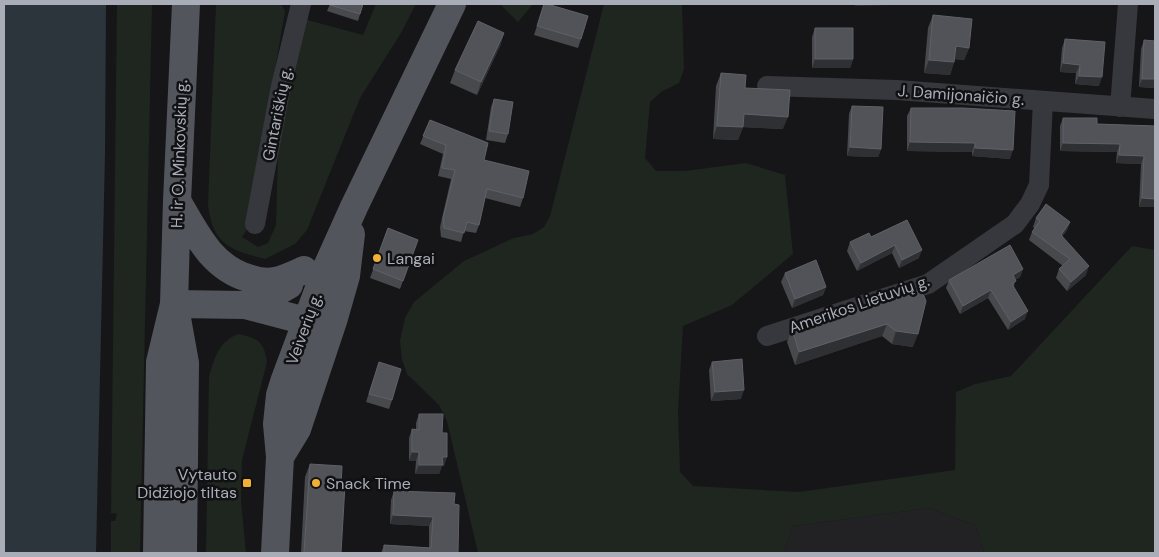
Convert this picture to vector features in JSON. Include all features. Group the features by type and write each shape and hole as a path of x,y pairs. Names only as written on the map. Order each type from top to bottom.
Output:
{"main road":[{"name":"H. ir O. Minkovskių g.","path":"158,553 160,362 174,304 186,4"},
{"name":"Veiverių g.","path":"274,553 280,457 277,424 280,395 327,267 452,4"},
{"path":"177,201 207,251 225,268 240,276 260,282 275,281 304,270"},
{"path":"245,305 277,292 294,282 354,208"},
{"name":"Veiverių g.","path":"280,457 297,429 346,276 354,208"},
{"path":"174,304 245,305 306,321 346,276"},
{"name":"H. ir O. Minkovskių g.","path":"174,304 185,363 182,553"}],"street":[{"name":"Gintariškių g.","path":"255,224 281,86 301,4"},
{"path":"1120,107 1128,4"},
{"name":"J. Damijonaičio g.","path":"767,86 897,90 1155,109"},
{"name":"Amerikos Lietuvių g.","path":"767,336 928,284 1014,224 1030,204 1039,185 1043,100"}],"shaded area":[{"path":"4,4 106,4 105,154 96,553 4,553"},
{"path":"117,4 152,4 140,553 111,553 111,521 115,521 117,514 111,513"},
{"path":"216,4 281,4 285,11 248,228 242,237 258,247 268,243 276,225 278,153 304,19 363,35 376,4 416,4 401,33 360,98 307,230 295,244 265,259 241,252 224,243 218,236 210,217 208,204"},
{"path":"500,4 533,4 518,22"},
{"path":"604,4 682,4 684,69 679,83 661,92 650,102 645,158 656,171 685,171 746,163 785,175 793,254 732,305 683,326 678,411 680,472 693,486 799,492 955,470 956,392 975,384 1011,376 1132,246 1155,250 1155,553 984,553 976,526 930,508 793,526 783,553 478,553 447,421 439,405 407,374 402,360 400,341 405,318 414,302 464,261 514,238 533,234 544,227 550,216"},
{"path":"239,334 259,342 264,350 267,362 242,460 241,501 246,553 206,553 209,377 215,357 222,345"},
{"path":"930,508 976,526 984,553 783,553 793,526"}],"building":[{"path":"330,4 363,4 360,14"},
{"path":"544,4 588,16 581,39 537,26"},
{"path":"933,15 972,19 969,48 956,46 954,62 929,60"},
{"path":"478,21 504,33 481,82 455,70"},
{"path":"815,28 853,28 853,59 815,59"},
{"path":"1065,39 1105,42 1102,77 1079,76 1080,65 1063,63"},
{"path":"1144,40 1155,41 1155,79 1142,79"},
{"path":"721,73 746,75 745,88 790,90 788,117 744,114 743,127 717,126"},
{"path":"494,99 513,102 508,134 489,131"},
{"path":"852,106 883,107 881,149 850,147"},
{"path":"911,108 1015,111 1013,150 975,148 975,143 910,142"},
{"path":"1063,118 1097,118 1097,124 1155,126 1155,199 1142,198 1144,156 1119,155 1120,144 1063,143"},
{"path":"430,120 488,143 484,160 529,171 523,198 487,189 479,225 467,222 464,233 444,228 443,218 455,170 442,168 446,145 423,136"},
{"path":"1046,204 1070,222 1061,235 1089,266 1071,282 1059,269 1070,259 1032,232 1040,221 1036,218"},
{"path":"907,220 922,250 902,260 895,245 861,263 850,242 869,233 871,237"},
{"path":"388,228 418,240 403,281 373,269"},
{"path":"1010,245 1023,269 1013,275 1016,281 1012,284 1028,311 1011,322 991,290 963,306 949,280"},
{"path":"816,260 826,287 795,299 785,273"},
{"path":"914,290 920,292 926,301 918,334 896,331 887,324 799,352 792,329"},
{"path":"742,359 744,390 715,392 712,362"},
{"path":"379,362 401,369 392,400 369,394"},
{"path":"419,414 443,414 442,433 447,433 447,457 442,457 443,465 419,465 419,452 412,452 412,429 419,430"},
{"path":"310,464 342,466 341,485 345,485 341,553 304,553"},
{"path":"394,491 455,493 454,504 459,505 458,553 384,553 384,545 431,548 433,517 393,515"}],"place":[{"name":"Langai","path":"377,258"},
{"name":"Vytauto Didžiojo tiltas","path":"247,483"},
{"name":"Snack Time","path":"316,483"}]}
